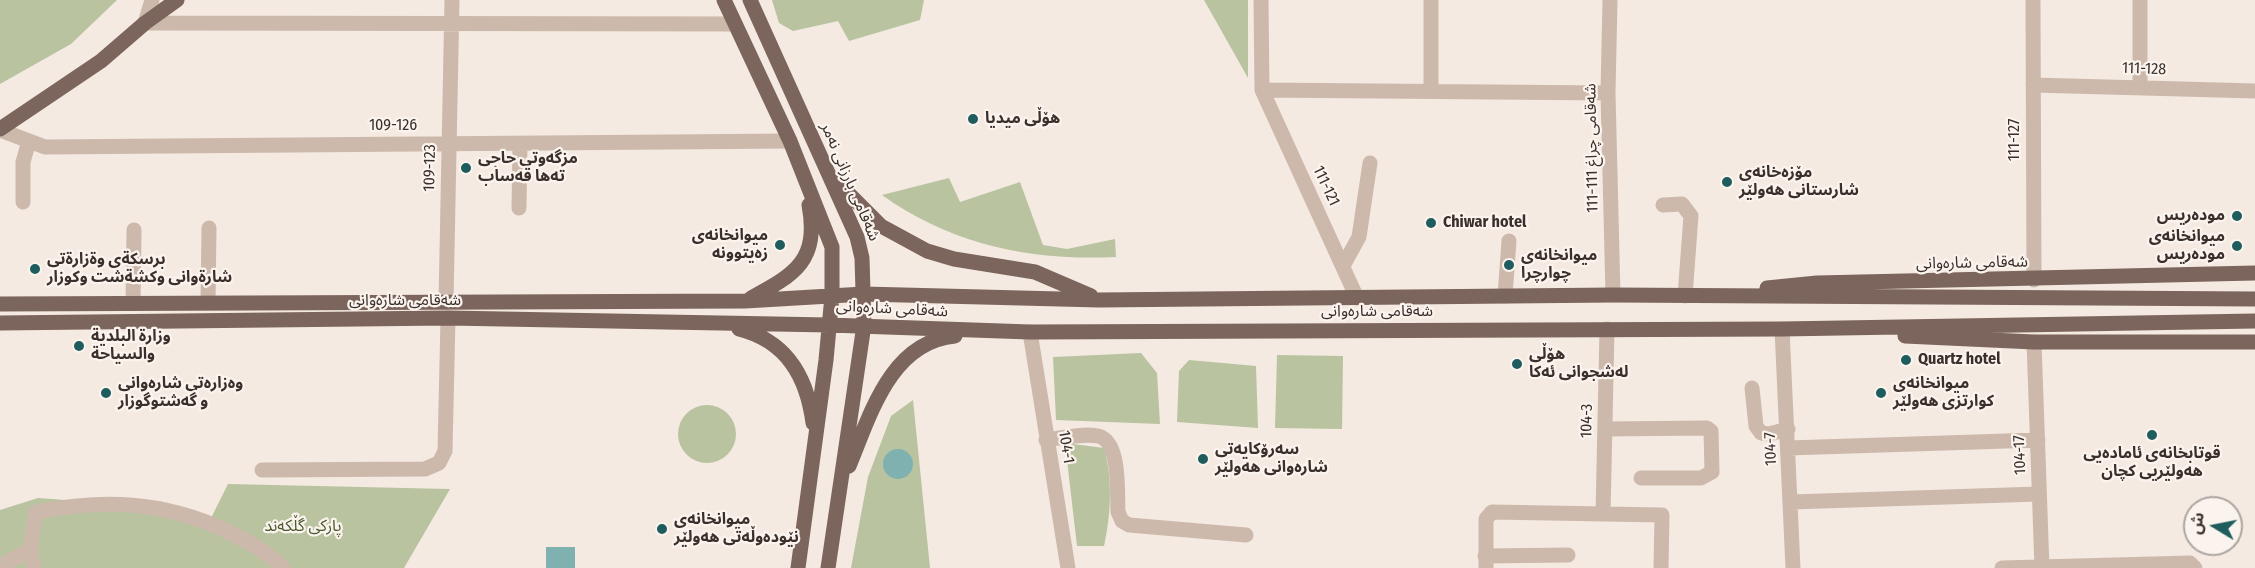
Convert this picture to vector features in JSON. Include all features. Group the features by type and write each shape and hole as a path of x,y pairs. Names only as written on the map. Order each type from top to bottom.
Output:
{"main road":[{"path":"0,129 100,61 145,23 177,0"},
{"path":"724,0 790,141 832,247 832,296 816,448 798,568"},
{"name":"شەقامی بارزانی نەمر","path":"750,0 857,237 862,258 864,326 828,568"},
{"path":"824,165 867,215 902,239 954,259 1035,272 1099,300"},
{"path":"745,301 794,272 808,255 813,237 805,178"},
{"name":"شەقامی شارەوانی","path":"1687,296 1817,283 2034,280 2255,273"},
{"name":"شەقامی شارەوانی","path":"0,303 745,301 864,294 1099,300 1613,295 2255,299"},
{"name":"شەقامی شارەوانی","path":"0,323 448,318 829,324 1030,332 1782,329 2255,321"},
{"path":"710,322 760,334 776,345 790,361 801,378 810,399 816,448"},
{"name":"شەقامی شارەوانی","path":"1782,329 2034,342 2255,342"},
{"path":"841,485 881,392 894,370 906,358 942,337 1011,332"}],"street":[{"path":"152,0 145,23 735,24"},
{"name":"109-123","path":"446,302 452,0"},
{"path":"1261,0 1262,90 1608,93"},
{"path":"1431,0 1431,91"},
{"name":"شەقامی چراغ 111-111","path":"1610,0 1608,93 1613,295"},
{"name":"111-127","path":"2033,0 2034,280"},
{"path":"2140,0 2140,87"},
{"name":"111-128","path":"2033,85 2255,91"},
{"name":"111-121","path":"1262,90 1357,298"},
{"name":"109-126","path":"0,129 45,147 790,141"},
{"path":"23,202 23,162 29,141"},
{"path":"519,208 520,144"},
{"path":"1343,266 1359,237 1370,163"},
{"path":"1663,205 1682,204 1690,216 1687,296"},
{"path":"208,302 209,228"},
{"path":"133,303 134,230"},
{"path":"1505,296 1509,241"},
{"path":"262,470 425,469 439,463 445,451 448,318"},
{"name":"104-3","path":"1603,514 1607,329"},
{"name":"104-7","path":"1782,329 1793,568"},
{"name":"104-1","path":"1030,332 1068,568"},
{"name":"104-17","path":"2034,342 2042,568"},
{"path":"1752,388 1756,426 1761,433 1769,434 1788,429"},
{"path":"1605,429 1707,428 1711,431 1712,472 1708,475 1701,478 1641,478"},
{"path":"1046,440 1098,436 1111,444 1115,454 1118,512 1122,521 1129,525 1246,535"},
{"path":"1788,448 2038,440"},
{"path":"1791,502 2039,494"},
{"path":"34,568 30,550 36,512 79,504 120,504 165,508 204,521 243,539 283,568"},
{"path":"1568,555 1486,562 1486,519 1492,512 1662,514 1661,568"},
{"path":"0,566 30,550"},
{"path":"2002,568 2192,566"}],"green space":[{"path":"0,0 117,0 71,44 0,84"},
{"path":"772,0 924,0 920,20 849,41 838,21 793,31 779,23"},
{"path":"1204,0 1248,0 1248,78"},
{"path":"949,178 960,202 1020,182 1043,245 1067,249 1115,239 1116,257 1053,256 993,246 964,238 936,226 882,195"},
{"path":"1141,353 1157,373 1160,424 1056,420 1053,357"},
{"path":"1277,355 1343,356 1342,429 1275,428"},
{"path":"1189,360 1256,366 1258,428 1177,422 1179,371"},
{"path":"913,400 930,568 851,568 868,477 891,416"},
{"path":"701,405 713,405 728,413 736,428 736,440 728,455 713,463 701,463 686,455 678,440 678,428 686,413"},
{"path":"1065,443 1104,448 1109,472 1110,497 1104,546 1077,546"},
{"name":"پارکی گڵکەند","path":"228,484 450,489 404,568 0,568 0,510 38,498 147,506 160,501 210,520"}],"water":[{"path":"898,449 909,453 913,464 909,475 898,479 887,475 883,464 887,453"},
{"path":"546,547 575,547 575,568 546,568"}],"place":[{"name":"هۆڵی میدیا","path":"973,119"},
{"name":"مزگەوتی حاجی تەها قەساب","path":"466,168"},
{"name":"مۆزەخانەی شارستانی هەولێر","path":"1727,182"},
{"name":"مودەریس","path":"2237,216"},
{"name":"Chiwar hotel","path":"1431,223"},
{"name":"میوانخانەی زەیتوونە","path":"780,245"},
{"name":"میوانخانەی مودەریس","path":"2237,246"},
{"name":"میوانخانەی چوارچرا","path":"1509,265"},
{"name":"برسكةی وةزارةتی شارةوانی وكشةشت وكوزار","path":"35,269"},
{"name":"وزارة البلدية والسياحة","path":"79,346"},
{"name":"Quartz hotel","path":"1906,360"},
{"name":"هۆڵی لەشجوانی ئەکا","path":"1517,364"},
{"name":"وەزارەتی شارەوانی و گەشتوگوزار","path":"106,393"},
{"name":"میوانخانەی کوارتزی هەولێر","path":"1881,393"},
{"name":"قوتابخانەی ئامادەیی هەولێریی کچان","path":"2152,435"},
{"name":"سەرۆکایەتی شارەوانی هەولێر","path":"1203,459"},
{"name":"میوانخانەی نێودەوڵەتی هەولێر","path":"662,529"}]}
